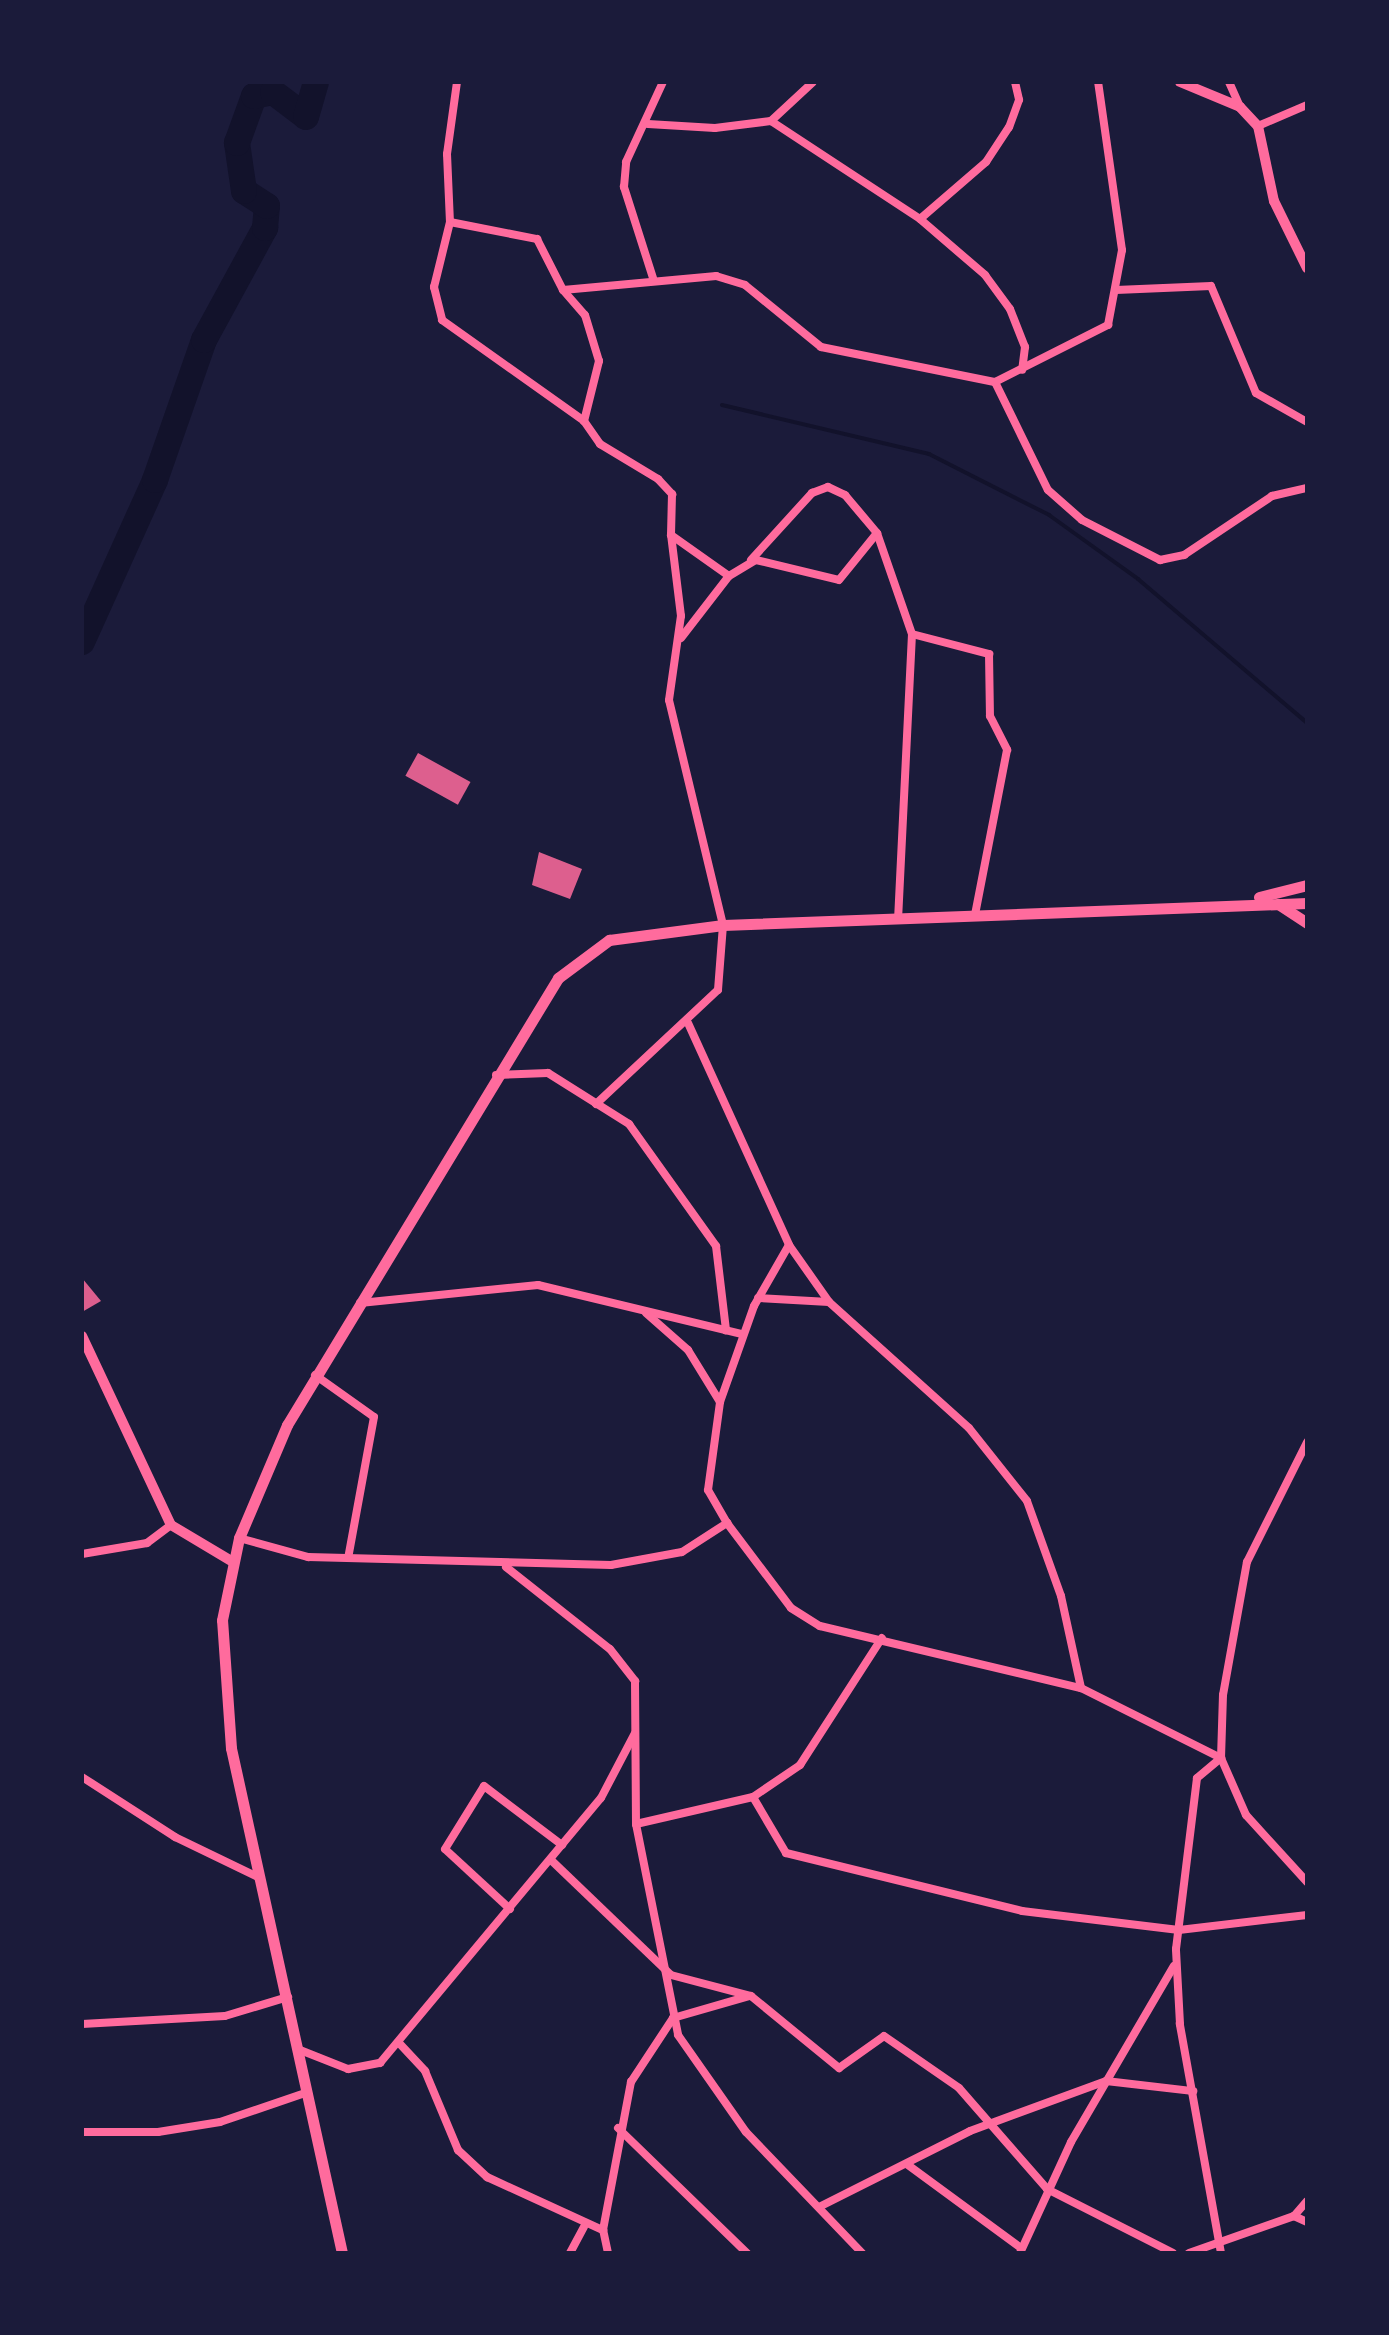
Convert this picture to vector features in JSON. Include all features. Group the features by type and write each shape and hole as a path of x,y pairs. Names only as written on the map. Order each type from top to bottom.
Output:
{"main road":[{"path":"1247,900 1307,885"},
{"path":"342,2253 224,1698 222,1620 239,1538 315,1375 558,978 587,951 609,940 723,925 1247,900 1307,903"},
{"path":"1266,901 1307,923"}],"street":[{"path":"457,82 447,154 450,222 434,287 442,320 584,421 600,444 672,494 671,535 680,639 669,700 723,925 718,990 688,1023 596,1104"},
{"path":"653,278 624,187 626,162 648,124 663,82"},
{"path":"648,124 715,128 771,121 813,82"},
{"path":"920,219 986,162 1009,127 1019,100 1015,82"},
{"path":"563,290 653,278 716,276 745,285 821,347 995,382 1104,329 1116,290 1120,230 1098,82"},
{"path":"1180,82 1240,107"},
{"path":"1229,82 1240,107 1258,126 1274,201 1307,268"},
{"path":"1258,126 1307,105"},
{"path":"771,121 920,219 985,275 1010,309 1025,347 1022,370"},
{"path":"450,222 537,239 563,290 585,315 599,361 584,421"},
{"path":"1116,290 1211,286 1256,393 1307,422"},
{"path":"995,382 1048,490 1082,520 1160,560 1184,555 1272,496 1307,488"},
{"path":"680,639 729,576 750,560 812,493 828,487 845,495 877,533 912,634 898,917"},
{"path":"750,560 839,580 877,533"},
{"path":"671,535 729,576"},
{"path":"912,634 989,654 990,716 1007,750 975,914"},
{"path":"688,1023 789,1245 829,1302 969,1428 1027,1501 1061,1596 1081,1688"},
{"path":"496,1075 548,1073 629,1124 716,1246 726,1330"},
{"path":"789,1245 758,1298 742,1334 720,1402 708,1490 727,1523 805,1618 1081,1688 1221,1758"},
{"path":"360,1303 538,1285 742,1334"},
{"path":"758,1298 829,1302"},
{"path":"642,1310 688,1350 720,1402"},
{"path":"82,1336 171,1525 233,1562"},
{"path":"315,1375 374,1417 348,1558"},
{"path":"1307,1442 1247,1562 1223,1695 1221,1758 1246,1815 1307,1882"},
{"path":"239,1538 308,1557 506,1566 663,1557 708,1541 727,1523"},
{"path":"82,1554 147,1543 171,1525"},
{"path":"506,1566 610,1649 635,1681 639,1724 636,1824 671,1975 673,2018 746,2132 862,2253"},
{"path":"636,1824 753,1797 800,1765 882,1638"},
{"path":"300,2050 362,2071 400,2044 619,1774 639,1724"},
{"path":"1220,2249 1175,1965 1197,1778 1221,1758"},
{"path":"82,1777 175,1837 260,1878"},
{"path":"510,1909 445,1849 484,1786 562,1845"},
{"path":"753,1797 786,1853 1022,1911 1179,1930 1307,1915"},
{"path":"551,1860 671,1975 751,1996 839,2068 884,2036 959,2088 1047,2189 1173,2253"},
{"path":"908,2165 1020,2251 1047,2189 1175,1965"},
{"path":"608,2253 603,2230 618,2128 631,2082 673,2018 751,1996"},
{"path":"82,2024 225,2016 289,1997"},
{"path":"400,2044 425,2071 468,2159 526,2201 584,2227 603,2230"},
{"path":"819,2207 990,2123 1106,2081 1193,2091"},
{"path":"82,2132 220,2122 308,2092"},
{"path":"618,2128 747,2253"},
{"path":"1189,2253 1220,2249 1294,2216 1307,2201"},
{"path":"1294,2216 1307,2222"},
{"path":"570,2253 584,2227"}],"building":[{"path":"418,753 470,782 458,805 405,776"},
{"path":"539,852 582,869 570,899 532,885"},
{"path":"82,1278 101,1301 82,1312"}],"waterway":[{"path":"82,642 155,480 204,340 265,228 267,206 244,191 237,143 254,96 273,92 306,117 316,82"},
{"path":"722,405 929,454 1049,515 1138,579 1307,723"}]}
